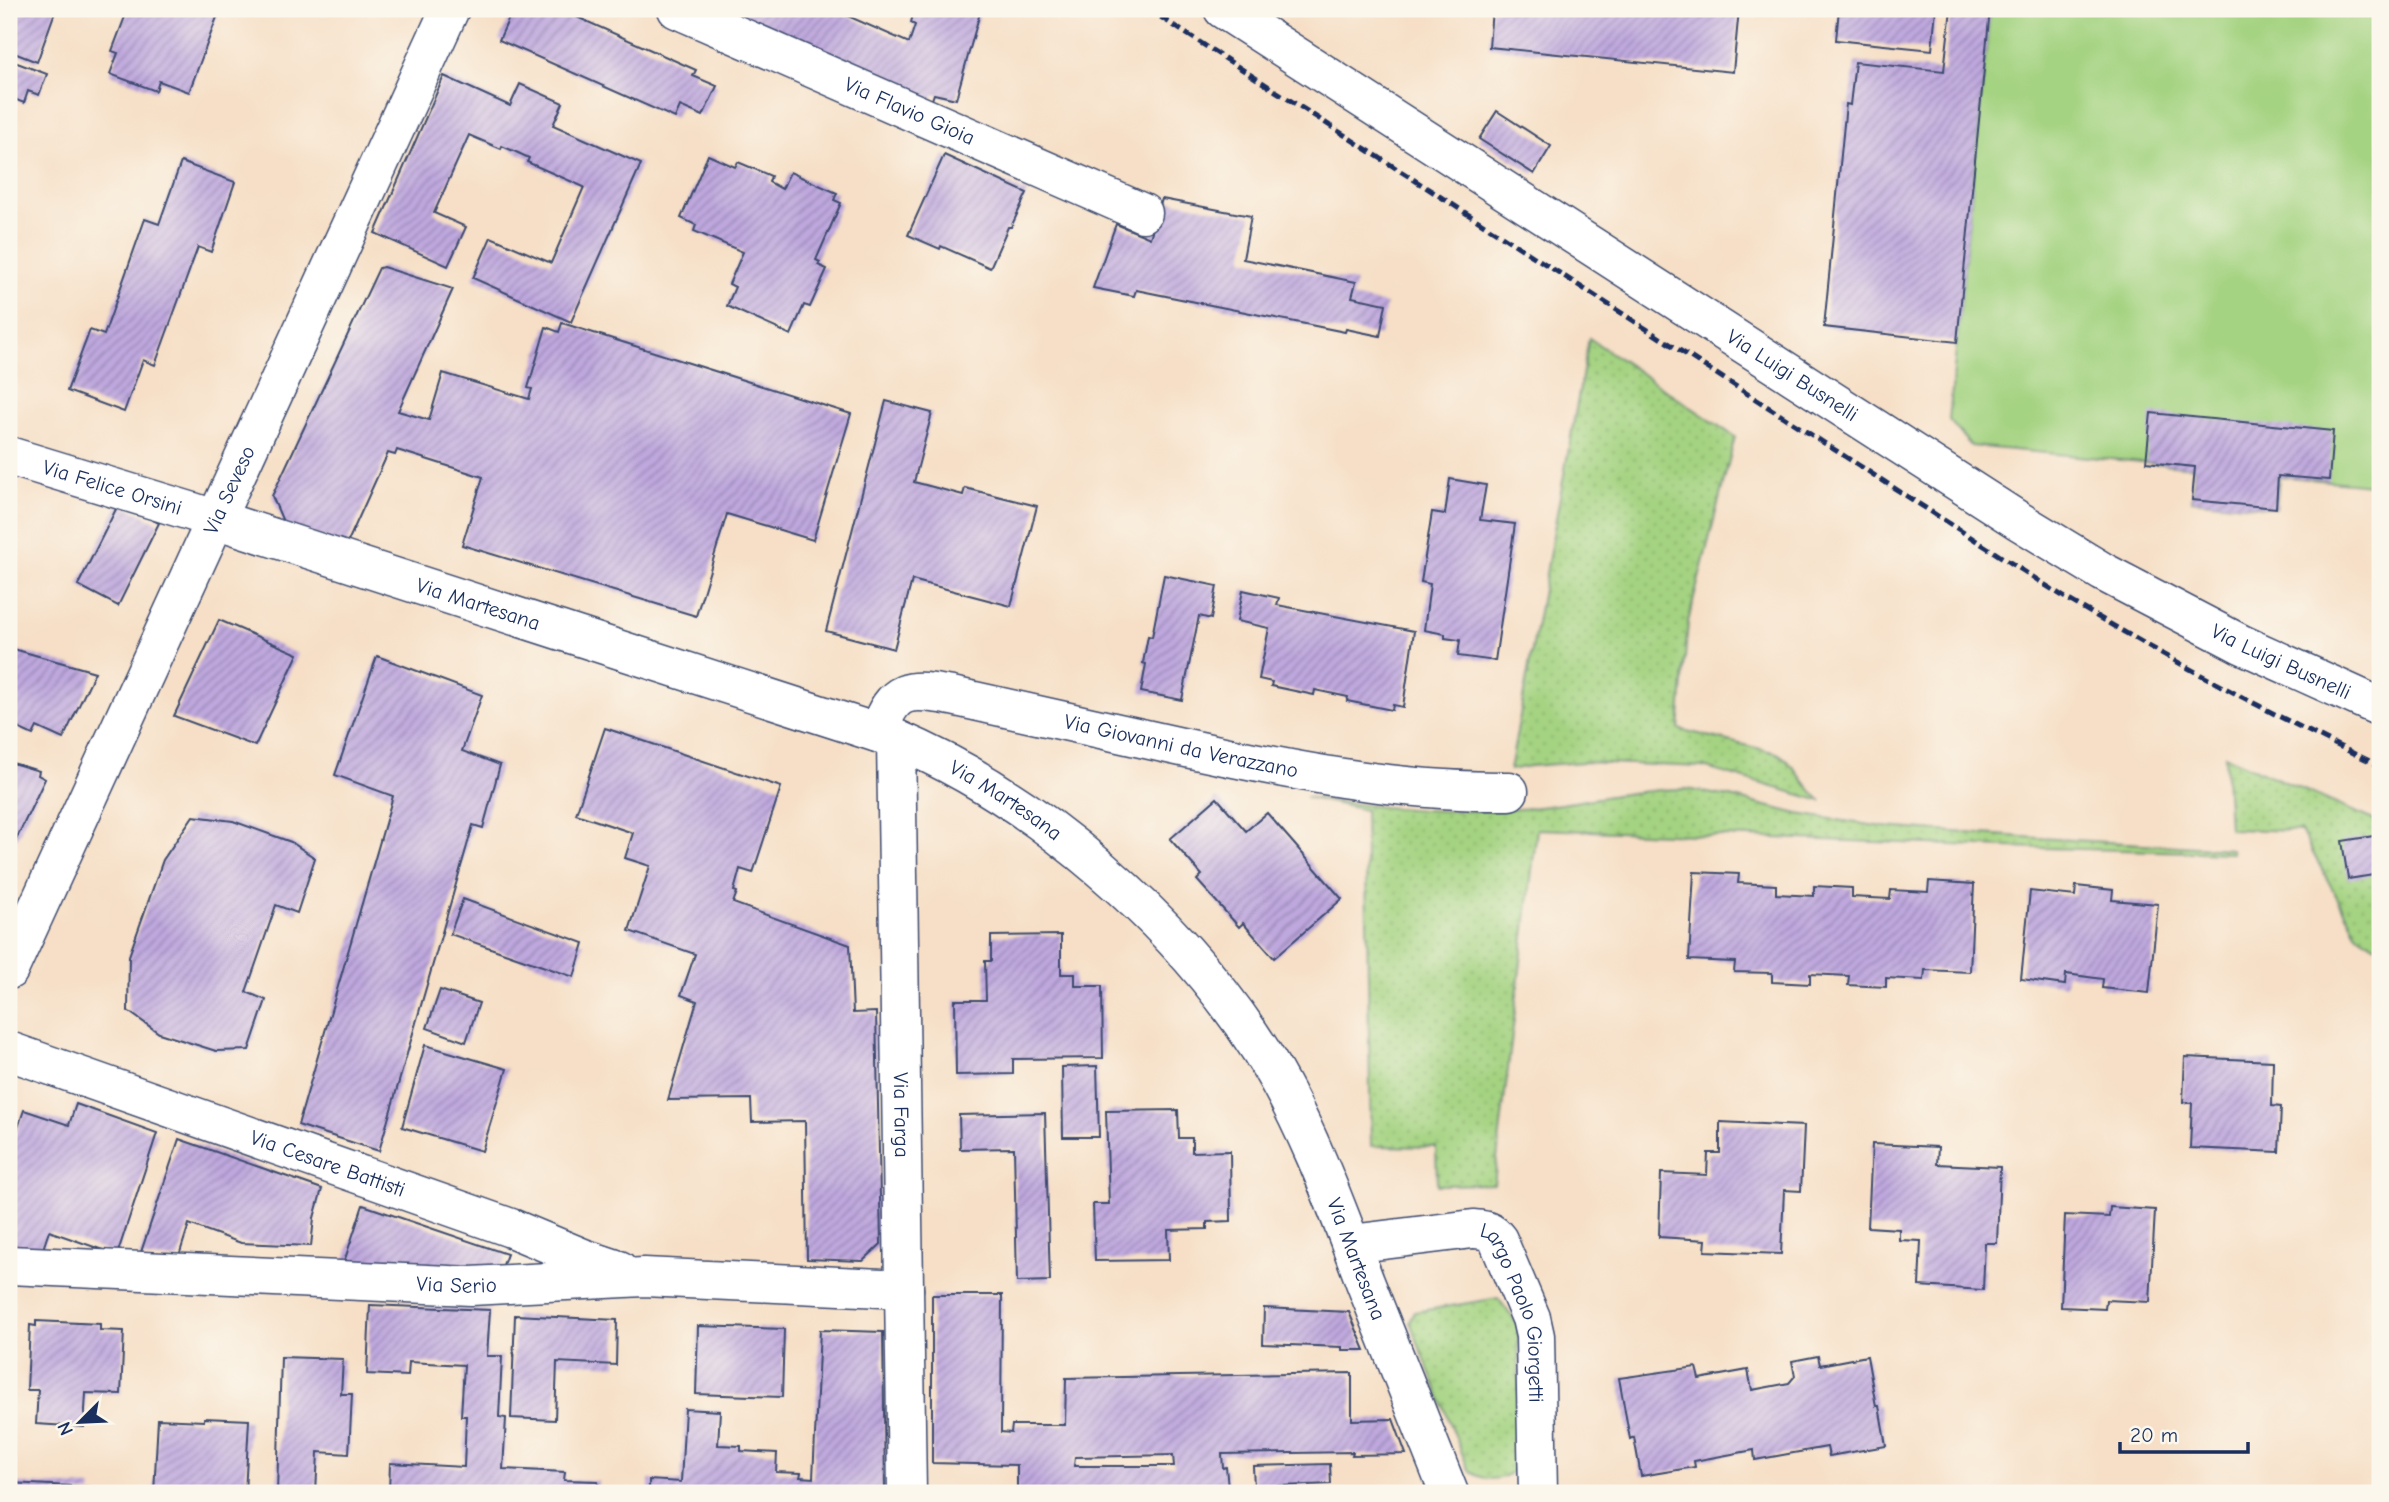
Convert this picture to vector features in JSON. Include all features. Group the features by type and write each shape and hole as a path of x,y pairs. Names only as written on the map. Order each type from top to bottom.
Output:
{"street":[{"name":"Via Seveso","path":"9,970 450,9"},
{"name":"Via Flavio Gioia","path":"677,9 1143,213"},
{"name":"Via Luigi Busnelli","path":"1223,9 2019,521 2103,572 2241,644 2380,707"},
{"name":"Via Felice Orsini","path":"9,456 216,520"},
{"name":"Via Martesana","path":"216,520 887,736 932,754 978,779 1028,813 1087,859 1125,892 1185,952 1228,1003 1262,1053 1321,1170 1449,1493"},
{"name":"Via Giovanni da Verazzano","path":"887,736 886,710 894,700 905,694 923,692 1317,775 1389,785 1509,791"},
{"name":"Via Farga","path":"887,736 895,827 907,1493"},
{"name":"Via Cesare Battisti","path":"9,1051 511,1228 593,1262 644,1277"},
{"name":"Largo Paolo Giorgetti","path":"1351,1244 1473,1229 1493,1233 1531,1318 1535,1336 1538,1493"},
{"name":"Via Serio","path":"9,1265 471,1286 644,1277 904,1289"}],"green space":[{"path":"1990,9 2380,9 2380,486 2279,476 2276,508 2192,500 2195,467 1971,446 1949,420"},
{"path":"1589,338 1735,437 1688,622 1679,729 1777,753 1790,763 1822,801 1703,767 1583,762 1510,770"},
{"path":"2225,756 2380,823 2380,946 2357,934 2301,831 2229,829"},
{"path":"1686,789 1798,814 1883,827 2231,849 2232,853 1537,829 1494,1184 1437,1185 1436,1147 1371,1146 1365,810 1305,797 1392,808 1480,811 1539,807 1630,793"},
{"path":"1498,1298 1518,1325 1520,1452 1519,1462 1514,1470 1494,1479 1479,1476 1468,1468 1410,1322 1415,1312"}],"building":[{"path":"9,9 56,9 37,62 9,51"},
{"path":"128,9 220,9 189,92 159,81 156,91 110,74 118,53 112,51"},
{"path":"513,9 559,9 696,70 693,76 717,86 703,116 680,106 675,118 499,40"},
{"path":"718,9 832,9 909,43 915,25 911,23 914,9 981,9 956,99 934,94 930,105"},
{"path":"1492,9 1739,9 1733,72 1489,47"},
{"path":"1839,9 1936,9 1932,50 1836,40"},
{"path":"1951,9 1990,9 1957,342 1824,327 1846,104 1850,105 1855,62 1944,71"},
{"path":"9,60 47,74 39,95 28,91 24,103 9,97"},
{"path":"444,76 510,106 520,84 563,103 553,125 641,164 571,322 473,278 491,237 551,263 584,187 527,162 529,158 516,152 502,146 501,149 469,135 434,213 466,227 448,266 375,233"},
{"path":"1497,111 1551,146 1534,174 1479,139"},
{"path":"708,155 735,167 738,162 771,176 769,182 782,189 790,172 837,193 834,200 841,203 816,260 820,262 818,265 827,269 810,307 804,305 791,335 727,306 735,287 729,284 743,252 694,231 696,225 681,218"},
{"path":"944,155 1027,193 990,268 941,246 940,249 908,235"},
{"path":"181,162 235,182 211,252 198,247 155,365 143,360 124,412 67,391 90,330 104,335 145,219 159,224"},
{"path":"1162,199 1251,216 1243,259 1356,282 1352,297 1386,304 1380,336 1346,329 1345,332 1136,290 1134,296 1093,288 1116,224 1150,238"},
{"path":"379,268 453,289 398,411 429,420 443,373 529,399 532,389 528,388 546,327 559,332 562,323 851,414 813,540 727,514 696,616 462,545 483,477 397,450 395,455 388,453 346,546 284,524 272,496"},
{"path":"886,401 932,413 914,482 963,495 965,488 1037,506 1011,606 912,580 894,649 826,631"},
{"path":"2151,413 2333,431 2329,480 2278,476 2276,508 2192,500 2195,467 2146,462"},
{"path":"1450,479 1486,485 1480,520 1515,524 1495,661 1458,656 1460,640 1424,630 1430,584 1421,582 1432,512 1445,514"},
{"path":"119,503 159,523 118,606 78,585"},
{"path":"1164,575 1217,586 1211,619 1199,616 1182,700 1141,692 1148,636 1152,637"},
{"path":"1243,590 1279,598 1277,605 1414,631 1403,707 1393,705 1392,710 1347,701 1348,697 1315,690 1314,695 1271,686 1272,682 1259,679 1269,628 1237,621"},
{"path":"219,620 298,654 255,746 174,716"},
{"path":"10,648 95,672 63,739 37,727 33,735 9,724"},
{"path":"377,656 482,695 462,751 500,765 483,828 473,825 379,1151 298,1125 393,796 335,775"},
{"path":"605,728 781,787 753,873 740,869 733,903 850,945 853,1013 876,1012 881,1244 863,1261 807,1259 805,1121 752,1122 751,1099 668,1100 697,1001 681,995 695,954 629,931 650,866 625,858 633,833 576,814"},
{"path":"9,762 39,771 38,775 45,779 14,844 9,843"},
{"path":"1217,798 1246,831 1267,813 1342,899 1274,958 1243,923 1239,927 1197,880 1202,875 1170,839"},
{"path":"193,816 233,821 291,842 315,858 297,913 276,905 246,992 266,1000 249,1050 216,1051 159,1033 128,1011 129,956 163,860"},
{"path":"2380,835 2380,874 2348,879 2342,841"},
{"path":"1694,872 1739,874 1738,883 1776,885 1776,894 1814,896 1814,886 1852,888 1852,897 1890,899 1891,890 1928,892 1929,881 1974,884 1970,972 1925,970 1924,980 1886,978 1886,987 1848,985 1849,976 1810,974 1810,984 1772,982 1772,973 1734,972 1735,962 1689,960"},
{"path":"2076,886 2113,890 2112,900 2158,904 2149,993 2102,988 2103,979 2066,974 2065,985 2021,979 2030,891 2075,896"},
{"path":"463,899 584,943 574,977 450,934"},
{"path":"1061,935 1061,974 1075,974 1075,986 1102,986 1103,1058 1013,1059 1013,1074 956,1075 955,1000 986,1000 985,961 991,961 991,936"},
{"path":"440,990 479,1003 466,1042 427,1028"},
{"path":"425,1045 507,1069 482,1151 402,1127"},
{"path":"2185,1057 2273,1061 2272,1106 2281,1107 2279,1152 2190,1148 2192,1103 2183,1102"},
{"path":"1097,1066 1099,1137 1063,1137 1062,1067"},
{"path":"76,1104 157,1133 117,1255 49,1231 42,1252 9,1250 9,1154 24,1110 69,1125"},
{"path":"1178,1110 1179,1138 1192,1138 1192,1152 1230,1151 1231,1221 1207,1222 1207,1229 1168,1230 1169,1260 1095,1261 1093,1204 1109,1204 1106,1111"},
{"path":"1045,1113 1050,1281 1017,1282 1014,1148 960,1149 959,1115"},
{"path":"1720,1122 1804,1126 1801,1191 1784,1190 1781,1254 1705,1251 1706,1240 1659,1237 1661,1173 1707,1175 1708,1153 1720,1153"},
{"path":"179,1139 322,1189 314,1218 311,1246 241,1243 189,1224 178,1259 139,1258"},
{"path":"1872,1144 1938,1147 1937,1164 2000,1167 1997,1243 1985,1243 1983,1290 1919,1286 1921,1241 1899,1240 1899,1229 1868,1227"},
{"path":"363,1205 507,1254 500,1273 342,1268"},
{"path":"2110,1207 2155,1210 2150,1302 2106,1300 2105,1309 2061,1307 2065,1215 2109,1217"},
{"path":"932,1295 1002,1295 1001,1432 1011,1433 1012,1425 1065,1425 1066,1378 1352,1373 1352,1420 1393,1419 1406,1454 1222,1454 1228,1487 1232,1486 1233,1493 1017,1493 1017,1465 932,1463","holes":["1173,1455 1174,1466 1074,1466 1075,1457"]},
{"path":"370,1305 490,1310 487,1356 502,1356 499,1417 506,1418 503,1469 565,1472 564,1480 598,1481 597,1493 389,1493 390,1463 464,1467 466,1416 461,1416 464,1365 409,1362 408,1376 367,1374"},
{"path":"1264,1308 1349,1312 1365,1350 1263,1344"},
{"path":"515,1315 617,1320 616,1365 557,1362 555,1420 511,1418"},
{"path":"36,1321 100,1324 100,1330 124,1331 121,1394 86,1393 84,1427 36,1424 38,1390 27,1390 30,1325 36,1326"},
{"path":"698,1326 784,1329 782,1397 696,1394"},
{"path":"820,1330 883,1332 885,1493 649,1493 649,1480 681,1482 685,1409 720,1411 718,1445 741,1446 741,1451 777,1453 776,1472 801,1473 800,1477 813,1478"},
{"path":"1818,1356 1820,1365 1867,1356 1886,1446 1829,1456 1827,1447 1755,1460 1754,1450 1694,1461 1695,1467 1641,1476 1634,1437 1630,1439 1619,1378 1696,1367 1699,1379 1748,1370 1752,1390 1789,1383 1795,1376 1792,1361"},
{"path":"281,1357 343,1359 341,1394 352,1394 349,1454 318,1452 316,1493 277,1493"},
{"path":"204,1418 249,1420 245,1493 154,1493 158,1419 204,1421"},
{"path":"1330,1464 1331,1484 1254,1487 1253,1466"},
{"path":"9,1483 92,1487 91,1493 9,1493"}],"railway":[{"path":"1148,9 2064,597 2220,685 2380,766"}]}
